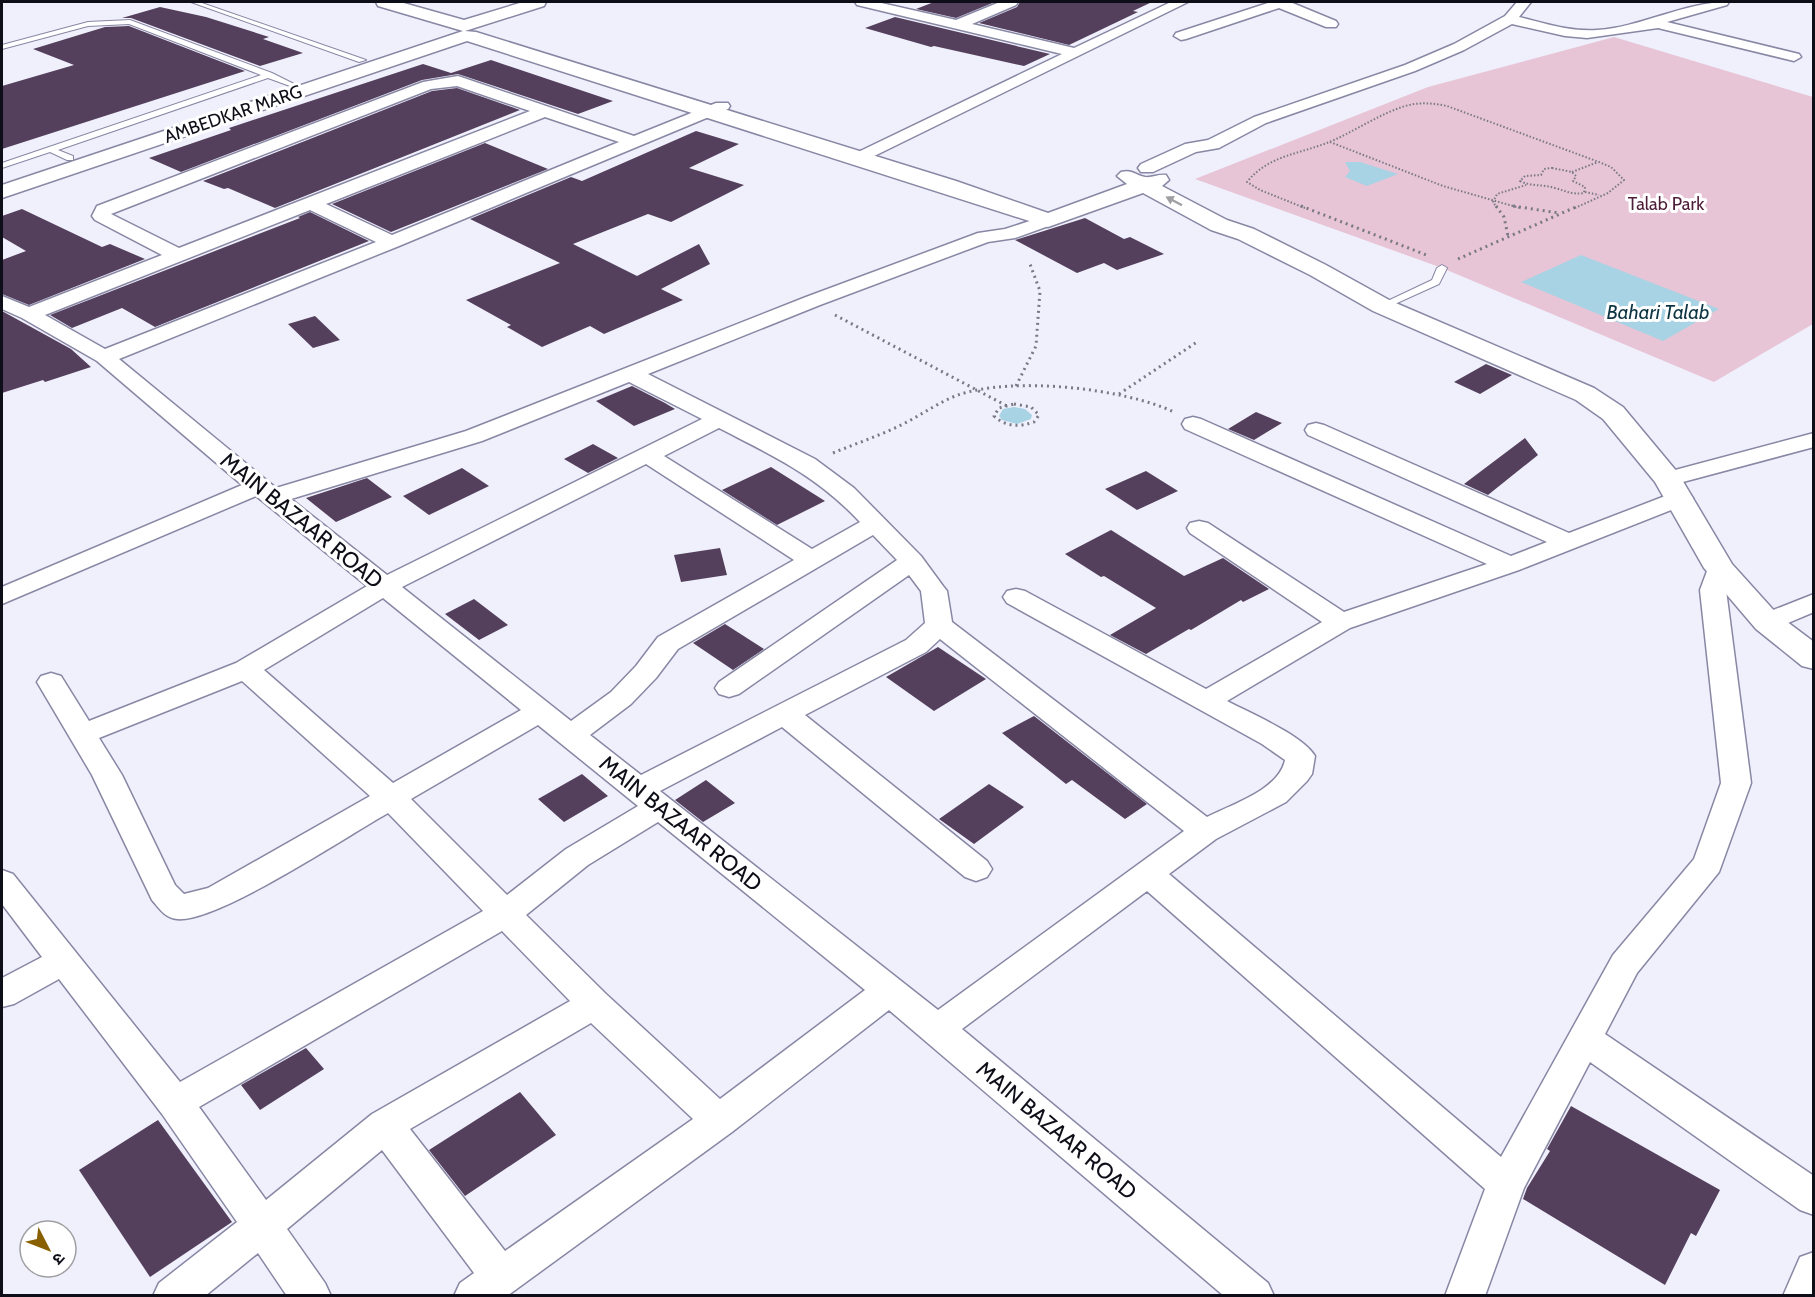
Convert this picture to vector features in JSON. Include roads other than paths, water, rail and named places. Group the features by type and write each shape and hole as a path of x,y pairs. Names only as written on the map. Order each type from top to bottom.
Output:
{"street":[{"path":"862,2 1075,53"},
{"path":"957,25 1011,2"},
{"path":"866,155 1180,2"},
{"path":"1181,36 1281,2 1330,24"},
{"path":"985,237 992,228 1045,213 1207,153 1213,144 1260,120 1419,64 1459,47 1510,20 1524,2"},
{"path":"1510,20 1575,33 1598,34 1688,13 1722,2"},
{"path":"378,3 470,31 518,37 716,109 1045,213"},
{"name":"AMBEDKAR MARG","path":"2,181 429,38 470,31 497,15 558,4"},
{"name":"AMBEDKAR MARG","path":"2,192 384,62 539,6"},
{"path":"384,62 518,37 539,6"},
{"path":"423,17 497,15"},
{"path":"423,17 429,38"},
{"path":"1646,23 1794,57"},
{"path":"179,256 101,216 103,210 442,82 458,81 634,142"},
{"path":"104,357 716,109"},
{"name":"MAIN BAZAAR ROAD","path":"9,307 179,256 543,112"},
{"path":"1146,177 1219,225 1246,234 1382,306 1585,394 1613,414 1674,488 1719,568 1767,622 1814,660"},
{"path":"312,204 392,242"},
{"path":"2,596 266,492 474,436 813,301 985,237 1008,234 1045,213"},
{"name":"MAIN BAZAAR ROAD","path":"9,307 104,357 266,492 937,1029 1254,1296"},
{"path":"631,374 807,464 846,493 912,561 934,591 939,625 1205,831"},
{"path":"83,734 246,669 385,586 719,419"},
{"path":"1193,424 1510,566"},
{"path":"1316,430 1569,542"},
{"path":"1206,701 1341,622 1510,566 1569,542 1674,488 1814,440"},
{"path":"647,455 810,559"},
{"path":"571,735 621,698 646,672 668,643 874,524"},
{"path":"1199,528 1341,622"},
{"path":"729,688 912,561"},
{"path":"1465,1296 1506,1184 1625,964 1708,864 1736,783 1713,590 1719,568"},
{"path":"937,1029 1205,831 1275,795 1297,774 1300,756 1272,737 1016,597"},
{"path":"1767,622 1814,602"},
{"path":"175,1103 505,914 649,798 785,714 916,646 939,625"},
{"path":"246,669 390,797 594,1004 720,1121"},
{"path":"51,682 107,775 163,892 177,907 197,904 219,896 541,711"},
{"path":"785,714 976,869"},
{"path":"1147,873 1506,1184"},
{"path":"2,882 175,1103 311,1296"},
{"path":"2,994 64,960"},
{"path":"385,1125 487,1286 720,1121 889,991"},
{"path":"173,1296 385,1125 594,1004"},
{"path":"1585,1039 1814,1198"},
{"path":"1803,1296 1814,1270"}],"lane":[{"path":"194,2 362,60"},
{"path":"2,47 72,27 117,21 130,22 290,84"},
{"path":"2,166 270,75"},
{"path":"50,149 70,158"},
{"path":"1382,306 1436,282 1445,266"}],"water":[{"path":"1345,162 1360,162 1398,174 1367,186 1345,177 1350,171"},
{"name":"Bahari Talab","path":"1581,255 1719,309 1663,341 1521,282"},
{"path":"1014,407 1025,409 1032,415 1031,419 1017,424 1002,420 999,416 1003,409"}],"park label":[{"name":"Talab Park","path":"1666,204"}]}
